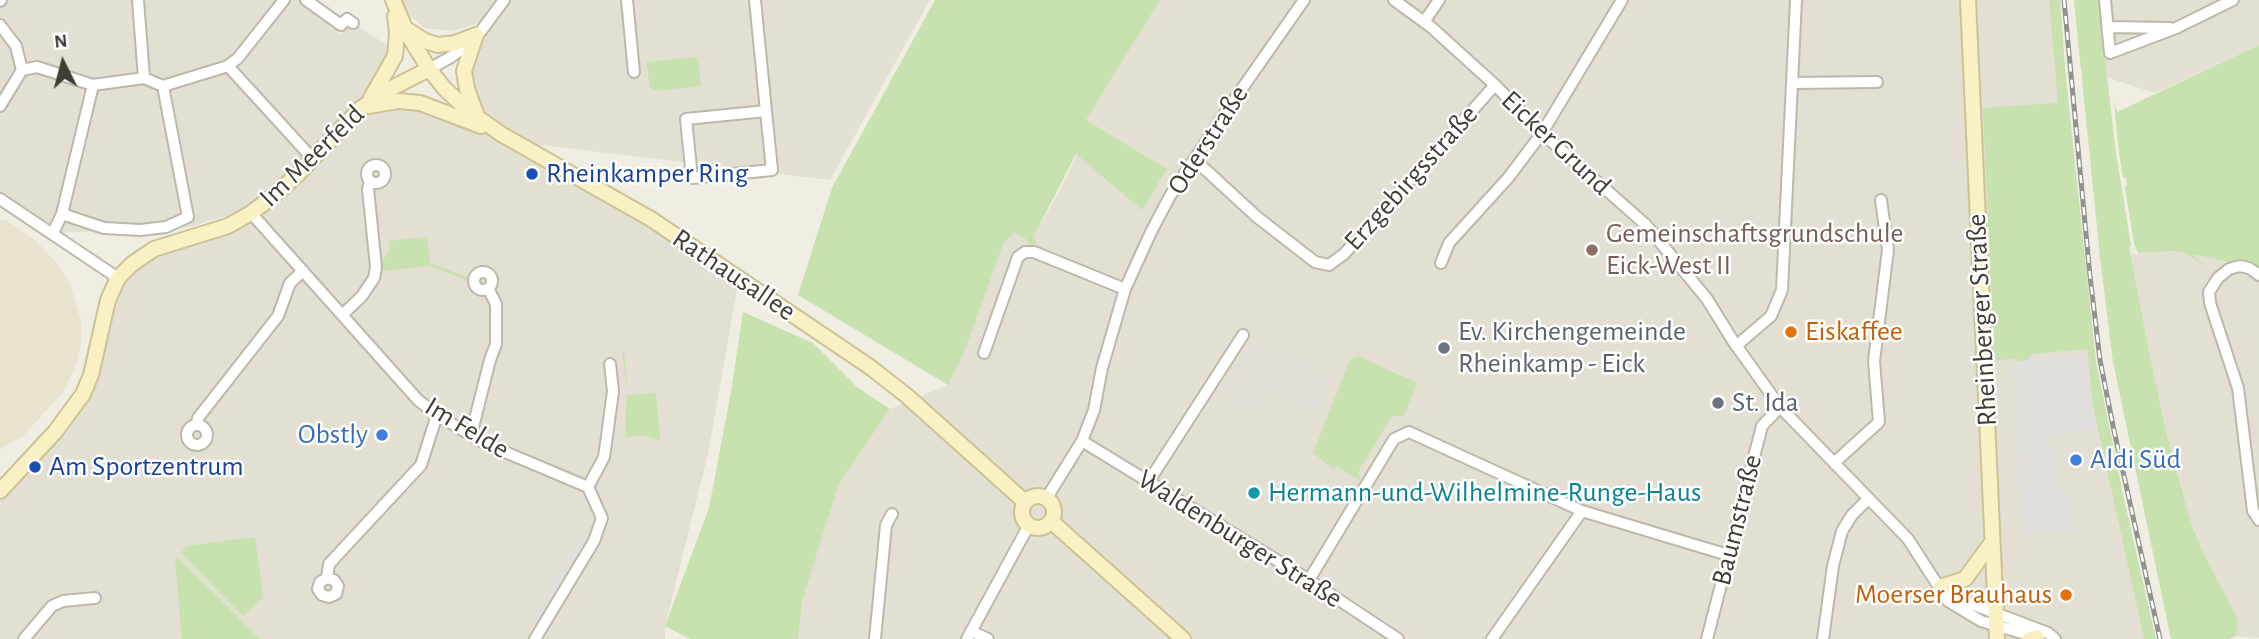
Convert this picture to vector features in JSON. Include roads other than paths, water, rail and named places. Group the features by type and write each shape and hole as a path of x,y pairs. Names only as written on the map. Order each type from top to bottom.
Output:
{"street":[{"path":"138,0 144,78"},
{"path":"22,70 37,68 93,85 144,78 163,86 228,66 284,0"},
{"path":"306,0 341,25 347,19 354,23"},
{"path":"429,69 456,54 476,35 504,0"},
{"path":"627,0 634,72"},
{"path":"755,0 772,170 692,178 686,119 766,111"},
{"name":"Oderstraße","path":"1046,499 1082,441 1094,410 1102,368 1125,289 1170,197 1304,0"},
{"name":"Eicker Grund","path":"1394,0 1424,22 1542,133 1646,225 1707,299 1736,346 1780,407 1908,539 1948,601 1969,615 1996,625"},
{"path":"1424,22 1439,0"},
{"path":"1441,263 1449,243 1508,178 1542,133 1622,0"},
{"path":"1736,346 1771,316 1782,290 1796,0"},
{"name":"Rheinberger Straße","path":"1968,0 1996,625"},
{"path":"2105,0 2110,53 2176,28 2233,0"},
{"path":"364,105 395,56 397,34 393,1"},
{"name":"Rathausallee","path":"393,1 429,69 445,89 477,117 651,219 870,367 907,396 1025,502"},
{"path":"0,25 16,46 22,70 0,106"},
{"path":"2108,27 2176,28"},
{"path":"405,28 425,41 438,44 455,43 476,35"},
{"path":"476,35 464,75 477,117"},
{"path":"228,66 312,158"},
{"name":"Im Meerfeld","path":"0,491 55,432 83,394 91,375 106,307 118,278 154,249 228,226 251,213 276,194 364,105 429,69"},
{"path":"1792,83 1877,82"},
{"path":"53,233 62,214 93,85"},
{"name":"Erzgebirgsstraße","path":"1195,160 1257,217 1315,262 1325,266 1344,254 1494,85"},
{"path":"62,214 104,228 140,230 166,227 188,216 163,86"},
{"path":"364,105 398,101 420,103 502,134"},
{"path":"342,315 362,296 374,278 376,267 368,189 370,181"},
{"path":"0,199 118,278"},
{"path":"1834,464 1879,422 1874,361 1888,250 1881,200"},
{"name":"Im Felde","path":"251,213 418,400 471,435 526,462 588,487"},
{"path":"984,353 1018,257 1025,252 1034,252 1125,289"},
{"path":"2259,275 2240,266 2229,269 2218,278 2210,292 2210,303 2238,388 2253,510 2259,520"},
{"path":"197,425 198,418 278,316 290,283 303,271"},
{"path":"471,435 496,344 496,304 488,288"},
{"path":"1149,481 1243,335"},
{"path":"536,639 594,541 602,518 588,487 604,457 612,391 610,364"},
{"name":"Baumstraße","path":"1707,639 1762,426 1780,407"},
{"path":"327,578 329,564 337,553 421,465 437,415"},
{"path":"1309,580 1394,439 1409,432 1582,511 1728,555"},
{"name":"Waldenburger Straße","path":"1082,441 1309,580 1398,639"},
{"path":"1038,496 1046,499 1053,509 1051,521 1041,528 1029,525 1021,513 1025,502 1038,496"},
{"path":"1823,639 1833,566 1842,531 1852,515 1868,499"},
{"path":"1492,639 1582,511"},
{"path":"875,639 886,525 892,514"},
{"path":"1051,521 1183,639"},
{"path":"988,639 969,635 1029,525"},
{"path":"1940,587 1965,579 1992,542"},
{"path":"24,639 52,606 63,601 95,598"},
{"path":"1996,625 2036,638"},
{"path":"1996,625 2048,632 2055,639"}],"railway":[{"path":"2064,0 2100,360 2160,639"}],"place":[{"name":"Rheinkamper Ring","path":"532,174"},
{"name":"Gemeinschaftsgrundschule Eick-West II","path":"1592,250"},
{"name":"Eiskaffee","path":"1791,332"},
{"name":"Ev. Kirchengemeinde Rheinkamp - Eick","path":"1444,348"},
{"name":"St. Ida","path":"1718,403"},
{"name":"Obstly","path":"382,435"},
{"name":"Aldi Süd","path":"2076,460"},
{"name":"Am Sportzentrum","path":"35,467"},
{"name":"Hermann-und-Wilhelmine-Runge-Haus","path":"1254,493"},
{"name":"Moerser Brauhaus","path":"2066,595"}]}
